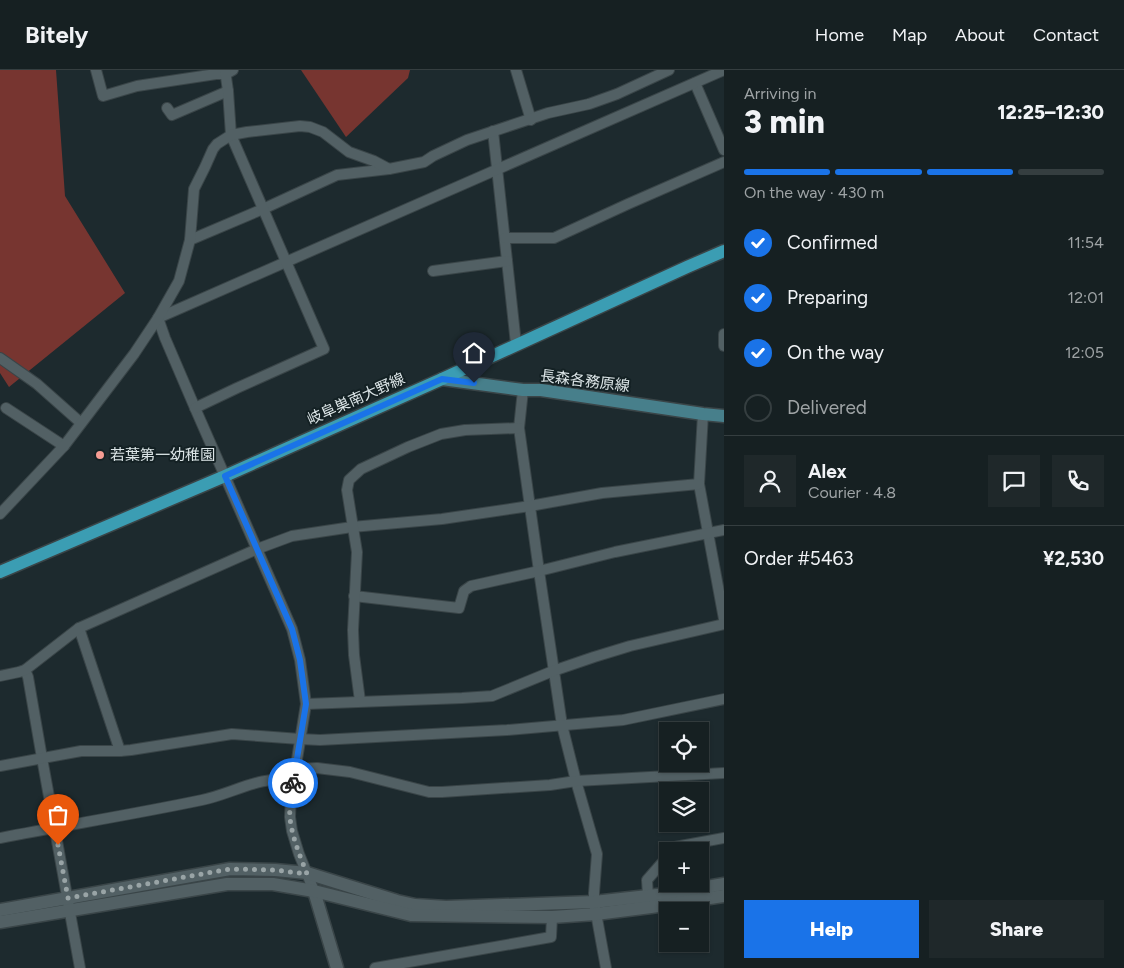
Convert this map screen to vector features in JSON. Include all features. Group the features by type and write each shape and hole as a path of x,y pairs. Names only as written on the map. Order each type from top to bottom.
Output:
{"main road":[{"name":"岐阜巣南大野線","path":"0,572 225,476 724,251"},
{"name":"長森各務原線","path":"442,379 523,390 541,390 724,416"}],"street":[{"path":"96,70 103,96 137,86 228,71 231,135 324,349 195,408"},
{"path":"516,70 531,120"},
{"path":"190,240 338,176 424,162 468,140 548,113 589,104 617,94 668,70"},
{"path":"158,318 724,70"},
{"path":"695,83 724,150"},
{"path":"167,108 172,116 228,91"},
{"path":"0,514 64,446 134,354 158,318 179,281 190,240 194,189 213,148 217,144 231,135 247,132 300,126 310,127 323,132 349,152 389,169"},
{"path":"493,131 516,344"},
{"path":"505,238 554,238 724,162"},
{"path":"433,270 508,261"},
{"path":"158,318 195,408 292,629 300,660 306,704 293,781 290,817 299,854 314,891 337,968"},
{"path":"724,334 724,346"},
{"path":"0,358 37,384 81,423"},
{"path":"523,390 519,428 553,671 562,725 597,854 594,893 595,908 606,968"},
{"path":"6,408 64,446"},
{"path":"703,414 699,484 724,619"},
{"path":"360,701 353,630 357,552 347,490 349,480 361,469 441,434 465,430 519,428"},
{"path":"0,676 25,670 80,628 257,549 292,536 352,527 442,519 530,506 602,492 699,484"},
{"path":"354,596 459,608 464,591 471,586 614,552 724,530"},
{"path":"306,704 492,696 553,671 630,646 724,624"},
{"path":"80,628 120,751"},
{"path":"25,670 28,677 80,968"},
{"path":"0,766 81,750 120,751 232,734 320,740 507,730 623,720 724,699"},
{"path":"295,768 317,768 350,772 429,792 531,786 576,781 724,773"},
{"path":"0,838 204,800 265,781 285,779 293,781"},
{"path":"702,842 724,838"},
{"path":"648,896 647,880 659,866"},
{"path":"0,910 230,869 275,870 307,874 397,901 415,905 446,907 651,907 724,896"},
{"path":"0,922 227,884 273,884 314,891 411,916 552,916 648,896 724,884"},
{"path":"375,968 551,937 552,916"}],"shaded area":[{"path":"0,70 56,70 65,196 125,293 9,387 0,373"},
{"path":"301,70 410,70 408,78 346,137"}],"way so far":[{"path":"58,845 68,898 230,869 275,870 307,874 292,831 290,817 293,783"}],"place":[{"name":"若葉第一幼稚園","path":"100,455"}],"route":[{"path":"293,783 306,704 300,660 292,629 225,476 442,379 474,383"}]}
